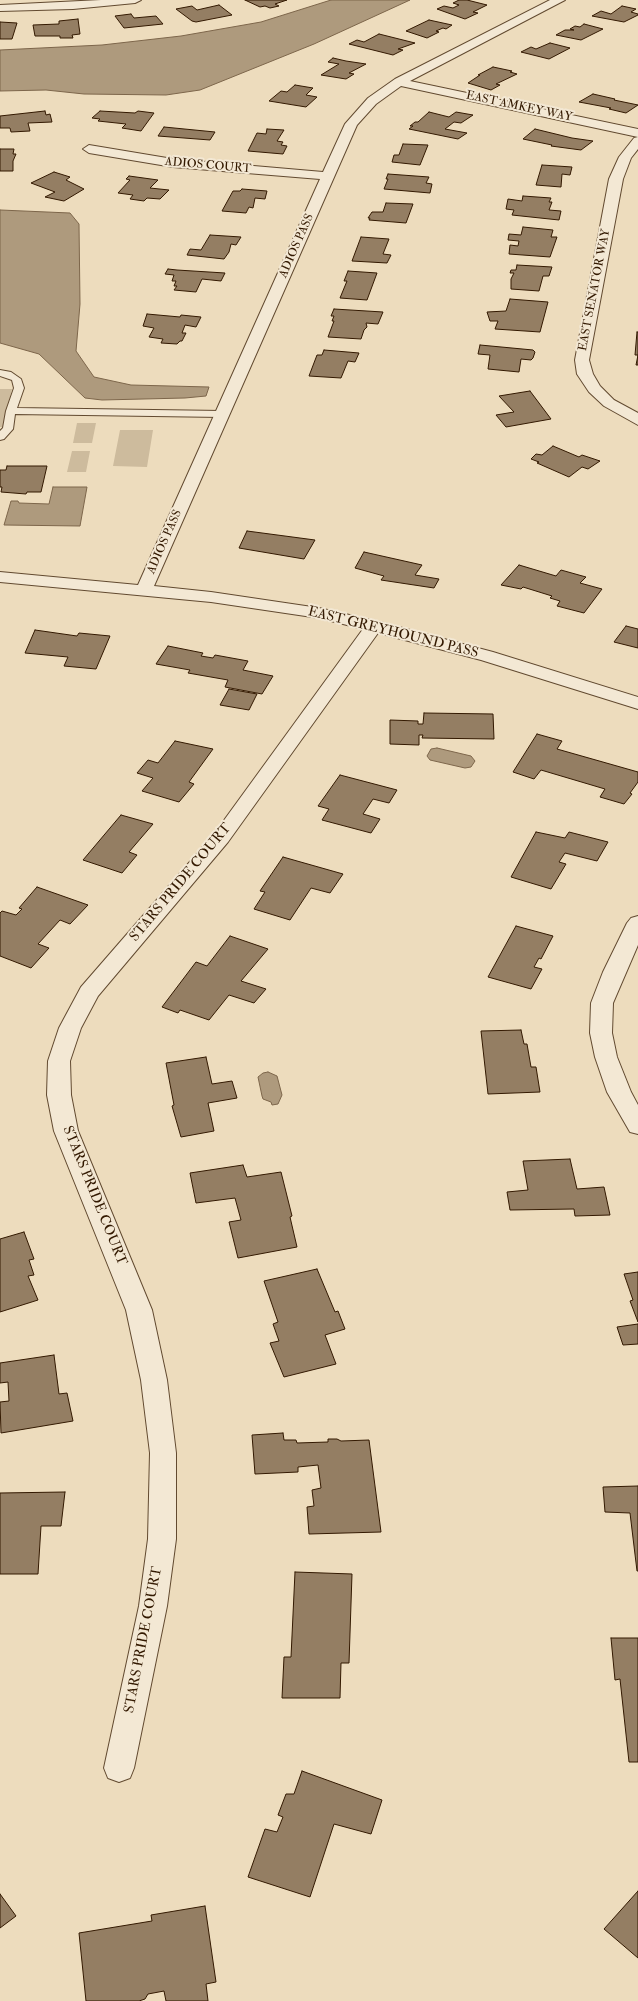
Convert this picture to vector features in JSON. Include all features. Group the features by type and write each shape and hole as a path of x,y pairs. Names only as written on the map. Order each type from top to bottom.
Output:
{"street":[{"path":"0,8 73,6 135,0"},
{"name":"ADIOS PASS","path":"144,590 351,124 372,101 399,82 558,0"},
{"name":"EAST AMKEY WAY","path":"399,82 638,133"},
{"name":"EAST SENATOR WAY","path":"638,141 625,157 616,179 582,360 585,374 594,389 609,402 638,420"},
{"name":"ADIOS COURT","path":"89,148 173,163 328,176"},
{"name":"EAST GREYHOUND PASS","path":"0,576 266,604 374,626 486,656 638,703"},
{"name":"STARS PRIDE COURT","path":"119,1768 153,1606 162,1539 163,1453 154,1380 139,1310 66,1131 59,1095 59,1061 70,1028 89,992 221,838 374,626"},
{"path":"638,923 614,972 602,1003 601,1033 606,1057 618,1092 638,1126"}],"lane":[{"path":"0,373 8,374 16,379 20,388 11,411 8,429 0,437"},
{"path":"11,411 222,414"}],"shaded area":[{"path":"331,0 410,0 314,44 200,90 166,95 84,94 46,90 0,91 0,50 102,45 181,36 261,22"},
{"path":"0,210 70,213 79,224 80,304 76,351 94,377 131,385 209,387 206,396 102,400 85,398 39,354 0,343"},
{"path":"0,389 12,389 3,427 0,427"},
{"path":"77,423 96,423 92,443 73,443"},
{"path":"120,430 153,430 147,467 113,466"},
{"path":"72,451 90,451 86,472 67,472"},
{"path":"53,487 87,487 80,526 4,525 11,501 18,501 19,503 49,504"},
{"path":"437,748 471,756 475,761 471,767 465,768 430,760 427,756 431,749"},
{"path":"268,1072 277,1076 282,1095 278,1104 272,1105 271,1102 263,1099 262,1096 258,1077 263,1073"}],"building":[{"path":"245,0 287,0 275,4 279,6 270,8 265,6 260,7"},
{"path":"459,0 467,0 487,5 473,12 478,13 465,19 437,9 444,6 453,8 459,5 453,3"},
{"path":"219,5 232,15 196,22 192,21 176,9 192,6 197,10"},
{"path":"622,6 636,9 631,12 638,15 624,22 592,16 601,11 611,14"},
{"path":"131,14 134,18 156,16 163,24 124,28 115,16"},
{"path":"78,19 80,34 72,35 73,38 60,38 60,36 35,36 33,25 59,24 59,21"},
{"path":"429,20 452,25 446,29 443,28 436,31 439,32 427,38 406,31"},
{"path":"0,22 17,23 12,39 0,39"},
{"path":"584,24 603,29 581,40 556,35 565,30 574,30 570,29 575,26 580,27"},
{"path":"379,34 415,43 398,49 403,50 393,55 349,44 357,40 364,42"},
{"path":"550,43 570,48 549,59 521,52 531,47 536,49"},
{"path":"333,58 366,64 349,73 354,74 346,79 321,75 339,64 328,62"},
{"path":"493,67 512,71 510,72 517,74 496,84 500,85 491,90 468,83 480,75 478,75"},
{"path":"295,85 313,88 306,95 317,97 306,107 269,101 281,91 287,92"},
{"path":"593,94 638,105 626,113 609,109 611,108 579,102"},
{"path":"45,111 46,115 50,114 52,122 28,123 30,131 11,132 10,128 0,128 0,116"},
{"path":"100,111 135,113 138,111 154,113 141,131 122,128 126,124 98,121 100,119 92,118"},
{"path":"429,112 449,117 456,112 473,115 461,123 454,122 445,129 467,133 458,139 409,129 413,126 410,126 415,122 418,122"},
{"path":"164,127 215,132 210,140 158,136"},
{"path":"267,129 284,130 277,141 283,142 281,145 287,146 283,154 248,151 257,133 266,134"},
{"path":"535,129 572,138 593,141 581,150 551,146 552,145 523,139"},
{"path":"403,144 428,145 420,165 392,162 394,155 399,155"},
{"path":"0,149 14,149 13,154 16,154 13,161 13,171 0,171"},
{"path":"542,165 572,167 570,175 562,174 561,187 536,185"},
{"path":"54,172 70,177 66,180 84,189 64,201 45,197 55,192 31,183"},
{"path":"388,174 429,177 426,183 432,184 430,193 384,189 388,179 386,179"},
{"path":"129,176 158,180 150,188 169,190 160,199 147,198 144,201 130,199 133,195 118,193 130,180 126,179"},
{"path":"242,189 267,191 265,199 255,198 253,208 249,207 246,213 222,211 233,191 240,191"},
{"path":"523,196 551,198 549,202 552,202 549,210 561,211 559,220 512,215 514,210 506,209 508,199 522,201"},
{"path":"386,203 413,204 406,223 369,220 370,218 368,218 372,212 383,212"},
{"path":"523,227 553,230 551,237 557,237 550,257 509,254 510,245 518,246 519,241 508,240 509,234 521,235"},
{"path":"210,235 241,237 236,245 231,244 229,252 224,259 187,255 190,249 201,250"},
{"path":"361,237 389,239 383,254 391,255 387,263 352,261"},
{"path":"517,265 552,267 549,276 543,276 539,291 511,289 511,279 514,273 510,273 511,270 516,270"},
{"path":"168,269 225,273 221,281 202,279 196,292 174,290 177,286 174,286 176,281 172,281 174,275 165,274"},
{"path":"348,271 377,273 367,300 340,298 347,281 344,281"},
{"path":"510,299 548,302 540,332 495,329 498,321 490,321 487,312 506,311"},
{"path":"334,309 383,312 378,324 366,323 367,327 364,330 361,339 328,337 334,321 332,321 334,316 331,316"},
{"path":"147,314 201,317 196,327 185,325 182,333 186,333 182,341 177,344 161,343 163,339 149,337 154,328 143,326"},
{"path":"637,332 638,355 635,355"},
{"path":"480,345 533,350 535,352 531,360 521,359 519,372 488,369 490,355 478,354"},
{"path":"324,350 359,353 355,362 348,361 341,378 309,376 317,355 322,355"},
{"path":"530,391 551,419 506,427 496,415 514,412 499,396"},
{"path":"553,446 579,457 582,455 600,461 588,469 582,467 569,477 531,459 536,454 542,455"},
{"path":"7,466 47,466 41,492 27,492 26,494 1,492 2,487 0,487 0,470 6,470"},
{"path":"247,531 315,540 304,559 239,548"},
{"path":"364,552 422,565 415,575 439,579 434,588 381,580 384,576 355,568"},
{"path":"519,565 556,576 561,570 586,577 580,583 602,589 584,613 557,606 560,601 550,598 552,596 523,587 521,589 501,585"},
{"path":"626,626 638,629 638,648 614,642"},
{"path":"35,630 77,636 79,633 110,636 96,669 64,666 68,657 25,653"},
{"path":"168,646 203,653 201,656 213,658 215,655 248,661 243,670 273,676 262,694 225,687 228,680 188,673 190,670 156,664"},
{"path":"229,689 257,694 249,710 220,705"},
{"path":"424,713 493,714 494,739 422,738 423,735 419,735 419,745 390,744 390,720 418,721 418,724 423,724"},
{"path":"537,734 562,741 557,749 638,772 638,782 630,793 632,794 624,804 600,797 605,789 541,770 534,779 513,772"},
{"path":"175,741 213,749 189,782 194,784 179,802 142,791 153,778 137,773 148,760 158,763"},
{"path":"340,775 397,790 389,803 373,799 363,814 380,819 371,833 322,820 329,809 318,806"},
{"path":"121,815 153,824 129,852 137,855 122,873 83,860"},
{"path":"536,832 565,838 569,832 608,842 597,861 565,853 559,862 566,864 551,889 511,877"},
{"path":"283,857 343,874 330,893 311,888 290,920 254,909 265,892 260,891"},
{"path":"37,887 88,905 70,924 60,920 38,944 49,948 31,968 0,956 0,913 2,911 16,915 22,909 19,908"},
{"path":"516,926 553,936 541,959 539,958 534,967 542,969 531,989 488,977"},
{"path":"230,936 268,949 241,981 266,989 254,1003 229,995 209,1020 180,1010 178,1013 162,1007 196,962 207,966"},
{"path":"521,1030 524,1044 527,1044 531,1067 536,1067 540,1092 488,1094 481,1031"},
{"path":"206,1057 212,1084 232,1081 237,1098 208,1103 214,1131 181,1137 172,1106 174,1105 166,1063"},
{"path":"570,1159 577,1189 604,1187 610,1215 575,1216 574,1209 510,1210 507,1192 528,1190 523,1161"},
{"path":"243,1165 247,1177 281,1172 292,1216 290,1217 297,1247 238,1258 229,1222 241,1220 235,1198 196,1203 190,1173"},
{"path":"24,1232 34,1259 29,1260 34,1275 28,1276 38,1300 0,1312 0,1239"},
{"path":"317,1269 335,1312 338,1311 345,1329 325,1335 336,1364 284,1377 270,1343 279,1341 273,1324 278,1322 264,1281"},
{"path":"638,1272 638,1322 630,1301 633,1300 624,1274"},
{"path":"638,1324 638,1344 623,1345 617,1327"},
{"path":"54,1355 59,1394 67,1393 73,1421 1,1433 0,1402 9,1401 8,1382 0,1383 0,1363"},
{"path":"283,1433 284,1440 296,1440 297,1443 328,1442 328,1439 337,1439 341,1441 369,1440 381,1532 309,1534 307,1507 314,1506 312,1490 321,1488 318,1465 298,1467 298,1472 255,1474 252,1435"},
{"path":"638,1486 637,1571 630,1513 605,1512 603,1487"},
{"path":"65,1492 61,1526 41,1526 38,1574 0,1574 0,1493"},
{"path":"295,1572 352,1574 349,1663 341,1663 340,1698 282,1698 284,1657 291,1657"},
{"path":"611,1638 638,1638 638,1762 629,1762 620,1679 615,1680"},
{"path":"302,1771 382,1800 371,1834 334,1824 310,1897 248,1877 265,1829 277,1832 283,1817 278,1815 286,1794 294,1794"},
{"path":"638,1891 638,1958 604,1929"},
{"path":"0,1894 16,1916 0,1928"},
{"path":"205,1906 216,1982 206,1984 208,2001 166,2001 164,1991 148,1994 145,1999 139,2001 86,2001 79,1933 152,1921 151,1915"}]}
